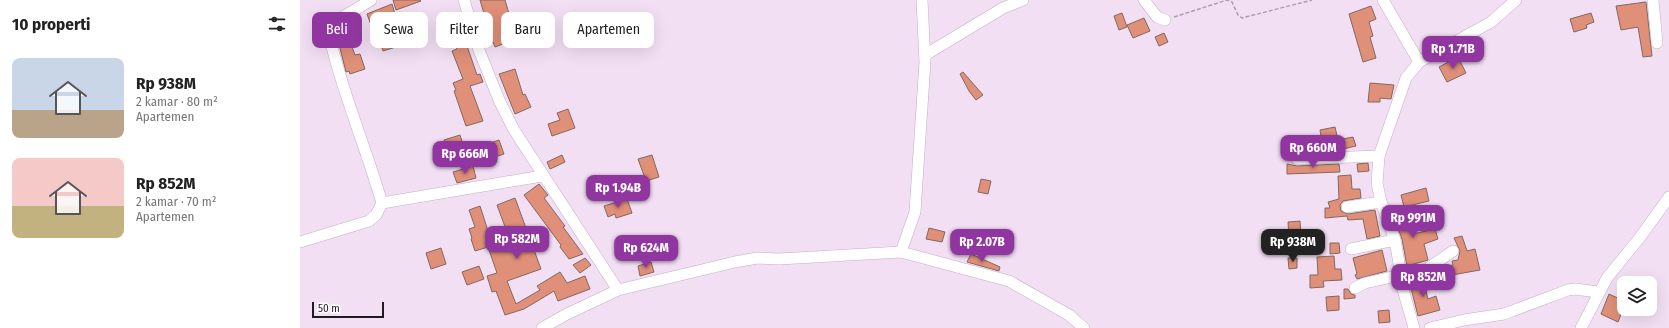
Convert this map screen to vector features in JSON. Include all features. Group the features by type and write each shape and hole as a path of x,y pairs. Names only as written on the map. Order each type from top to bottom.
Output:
{"street":[{"path":"300,242 369,221 373,219 382,203 367,152 336,68 328,30 333,23 371,0"},
{"path":"464,0 479,50 499,100 514,130 542,176 618,290"},
{"path":"901,252 915,212 925,55 922,0"},
{"path":"925,55 1003,8 1023,0"},
{"path":"1144,0 1157,17 1165,20"},
{"path":"1383,0 1419,62"},
{"path":"1414,328 1400,276 1395,240 1381,202 1378,183 1379,156 1406,78 1419,62 1491,22 1516,0"},
{"path":"1653,0 1657,43"},
{"path":"1297,159 1379,156"},
{"path":"382,203 542,176"},
{"path":"1581,328 1598,292 1669,197"},
{"path":"1347,207 1381,202"},
{"path":"1350,249 1395,240"},
{"path":"1355,288 1365,283 1427,269 1453,251"},
{"path":"542,328 567,314 618,290 757,258 779,259 901,252 1009,281 1069,315 1084,328"},
{"path":"1430,328 1464,320 1504,314 1568,290 1575,289 1598,292"}],"path":[{"path":"1165,20 1227,0 1232,2 1238,15 1242,18 1312,0"}],"building":[{"path":"393,0 420,0 421,1 396,10"},
{"path":"480,0 505,0 508,12 501,12 501,45 495,47 493,42 493,12 484,12"},
{"path":"1646,2 1652,56 1643,57 1638,27 1621,30 1616,6"},
{"path":"392,4 394,12 372,12"},
{"path":"1371,6 1376,19 1369,22 1373,36 1370,37 1376,58 1363,62 1349,14"},
{"path":"370,13 370,22 367,14"},
{"path":"1122,13 1127,27 1119,30 1114,16"},
{"path":"1591,13 1594,22 1586,25 1587,28 1574,32 1570,19"},
{"path":"1144,18 1150,31 1133,38 1127,25"},
{"path":"1164,33 1168,42 1159,46 1155,37"},
{"path":"340,48 352,48 355,55 360,54 365,69 350,74 349,71 346,72"},
{"path":"382,48 393,48 383,51"},
{"path":"468,48 477,75 480,74 483,82 470,86 483,121 466,126 454,91 456,90 453,83 463,79 452,51"},
{"path":"1458,57 1466,73 1447,82 1439,67"},
{"path":"515,69 523,95 525,94 531,107 515,114 499,74"},
{"path":"963,72 983,95 976,100 969,91 960,74"},
{"path":"1370,83 1394,85 1391,99 1380,98 1380,102 1368,102"},
{"path":"568,109 575,128 552,136 548,124 560,120 557,113"},
{"path":"1335,127 1338,140 1353,137 1356,146 1334,151 1295,153 1294,138 1321,136 1320,130"},
{"path":"460,135 465,150 457,153 456,149 447,151 444,140"},
{"path":"499,140 504,154 473,164 469,150"},
{"path":"562,155 565,162 550,169 547,162"},
{"path":"652,155 659,177 646,181 638,159"},
{"path":"1368,163 1369,171 1358,172 1357,164"},
{"path":"1287,164 1297,166 1339,164 1340,172 1287,174"},
{"path":"473,166 476,178 457,183 453,172"},
{"path":"1351,175 1352,189 1360,189 1361,198 1343,201 1340,205 1341,211 1348,214 1375,210 1380,236 1367,239 1363,219 1348,220 1347,216 1325,218 1325,208 1330,208 1328,202 1339,199 1338,176"},
{"path":"981,179 991,181 988,194 978,192"},
{"path":"539,184 548,195 544,198 565,226 563,227 583,254 569,259 560,247 561,245 524,195"},
{"path":"1426,188 1429,201 1404,207 1401,195"},
{"path":"515,198 541,269 507,281 516,304 540,290 537,286 560,272 567,283 585,276 590,289 558,301 554,291 524,309 505,315 496,291 492,292 487,276 497,273 488,247 475,251 469,229 475,227 469,210 480,206 490,237 493,236 497,248 511,243 497,205"},
{"path":"627,199 632,213 616,218 615,214 608,217 604,206"},
{"path":"1407,210 1413,234 1435,229 1438,239 1424,244 1428,260 1407,266 1402,239 1393,214"},
{"path":"1300,221 1301,237 1289,238 1288,222"},
{"path":"929,228 945,232 942,242 926,239"},
{"path":"1462,236 1467,251 1475,249 1480,270 1452,275 1449,266 1453,265 1452,261 1458,260 1460,251 1454,238"},
{"path":"1330,243 1339,243 1340,253 1330,254"},
{"path":"441,248 446,264 431,269 426,253"},
{"path":"1382,250 1387,271 1357,279 1355,275 1357,274 1353,258"},
{"path":"971,254 1000,267 999,271 967,262"},
{"path":"1334,256 1335,269 1341,269 1342,280 1323,281 1324,287 1310,288 1310,275 1318,275 1317,257"},
{"path":"585,258 591,265 580,273 573,265"},
{"path":"1288,258 1297,258 1297,268 1289,269"},
{"path":"651,262 654,272 640,276 638,266"},
{"path":"479,266 484,279 467,285 462,272"},
{"path":"1422,277 1428,299 1436,296 1440,310 1418,316 1409,280"},
{"path":"1344,289 1348,289 1351,294 1355,295 1355,298 1344,299"},
{"path":"1609,294 1617,298 1617,316 1620,316 1618,322 1601,314"},
{"path":"1339,296 1339,310 1327,311 1326,297"},
{"path":"1389,310 1390,322 1379,323 1378,311"}]}
